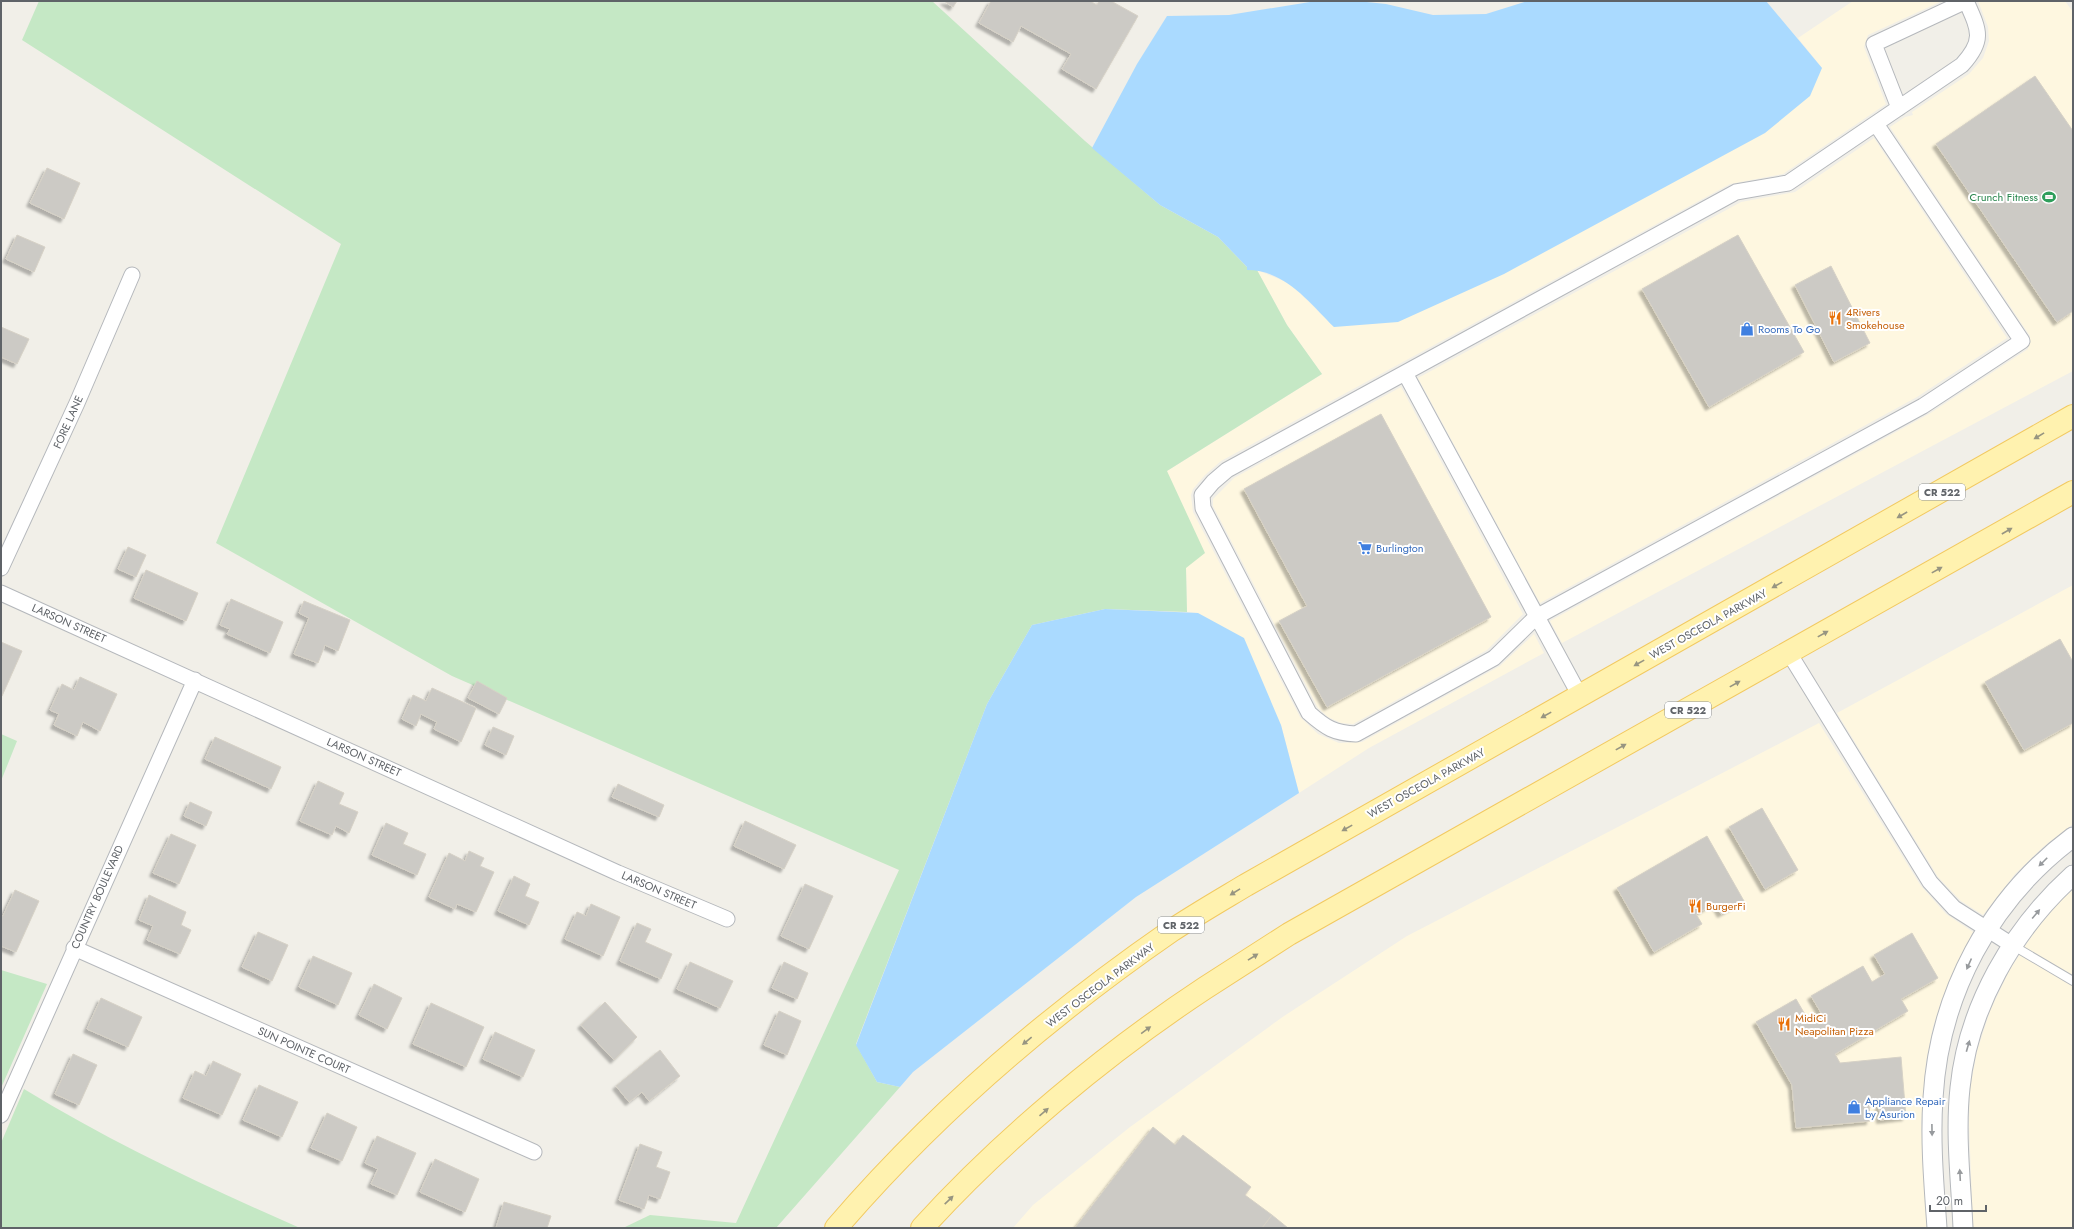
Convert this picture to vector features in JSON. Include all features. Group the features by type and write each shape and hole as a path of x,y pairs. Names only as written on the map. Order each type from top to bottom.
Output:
{"main road":[{"name":"WEST OSCEOLA PARKWAY","path":"836,1228 878,1179 944,1114 1007,1057 1085,994 1172,930 1246,885 2073,416"},
{"name":"CR 522","path":"922,1228 1001,1149 1072,1087 1133,1039 1204,988 1289,934 2073,492"}],"street":[{"path":"1876,124 2022,341 1923,406 1536,617 1494,658 1356,734 1339,733 1322,725 1309,713 1203,508 1202,495 1213,482 1227,470 1736,192 1788,183 1876,124 1962,65 1973,54 1978,41 1978,26 1966,1 1874,44 1899,108"},
{"name":"FORE LANE","path":"1,568 77,403 132,275"},
{"path":"1405,373 1580,696"},
{"name":"LARSON STREET","path":"1,593 611,869 727,919"},
{"path":"1789,653 1930,882 1954,908 2012,945"},
{"name":"COUNTRY BOULEVARD","path":"1,1115 74,948 195,680"},
{"path":"1937,1228 1932,1124 1937,1065 1943,1030 1954,999 1986,929 2001,908 2024,881 2050,855 2073,838"},
{"path":"1963,1228 1958,1122 1960,1088 1967,1049 1980,1007 1999,966 2026,925 2054,892 2073,875"},
{"name":"SUN POINTE COURT","path":"74,948 534,1152"}],"lane":[{"path":"2012,945 2073,981"}],"shaded area":[{"path":"1853,1 1942,1 1868,35 1864,47 1886,104 1783,174 1730,184 1221,461 1205,475 1193,489 1191,495 1193,512 1300,717 1318,734 1339,743 1362,742 1500,666 1534,634 1544,653 1369,748 1299,793 1281,725 1198,613 1187,612 1186,568 1167,471 1322,374 1287,325 1257,270 1291,284 1334,327 1822,68 1798,38"},
{"path":"1978,1 2065,1 2073,12 2073,371 1562,643 1550,621 1929,414 2028,349 2030,336 1890,127 1905,117 1913,115 1912,112 1969,74 1983,58 1989,41 1988,27"},
{"path":"1874,138 2007,338 1917,397 1540,603 1418,378 1741,202 1795,192"},
{"name":"Burlington","path":"1401,387 1523,614 1487,650 1353,724 1341,723 1328,717 1318,708 1213,506 1213,499 1234,478"},
{"path":"2073,585 2073,824 2043,847 2015,874 1983,915 1961,901 1938,877 1837,713"},
{"path":"1819,723 1921,886 1946,914 1973,932 1944,994 1933,1027 1926,1062 1921,1123 1927,1228 1013,1228 1033,1205 1130,1127 1284,1016 1407,936"},
{"path":"2073,890 2073,1228 1973,1228 1969,1123 1970,1089 1977,1051 1990,1011 2009,971 2035,931 2062,899"}],"green space":[{"path":"39,1 932,1 1085,141 1160,205 1218,237 1247,267 1247,270 1257,270 1287,325 1322,374 1167,471 1205,553 1186,568 1187,612 1105,609 1032,625 987,704 856,1044 877,1082 900,1087 776,1228 623,1228 650,1215 736,1223 899,870 452,676 216,543 341,244 22,40"},
{"path":"1,734 17,741 1,781"},
{"path":"1,970 47,984 1,1088"},
{"path":"24,1089 125,1146 230,1197 300,1228 1,1228 1,1143"}],"water":[{"path":"1316,1 1357,1 1386,4 1433,15 1486,14 1528,1 1766,1 1822,68 1810,96 1765,133 1504,274 1398,322 1334,327 1306,298 1285,281 1261,271 1247,270 1247,267 1218,237 1160,205 1092,148 1137,64 1167,16 1229,15"},
{"path":"1105,609 1198,613 1244,638 1281,725 1299,793 1136,897 913,1072 900,1087 877,1082 856,1045 987,704 1032,625"}],"building":[{"path":"944,1 957,1 953,7"},
{"path":"991,1 1090,1 1097,5 1099,1 1111,1 1138,16 1096,89 1062,69 1071,54 1021,26 1013,42 979,23"},
{"path":"2035,76 2073,131 2073,311 2057,322 1936,144"},
{"path":"47,168 80,183 64,219 30,203"},
{"path":"17,235 45,247 34,272 6,259"},
{"path":"1738,235 1804,352 1709,407 1642,289"},
{"path":"1831,266 1870,343 1834,362 1795,285"},
{"path":"1,327 29,339 17,364 1,357"},
{"name":"Burlington","path":"1381,414 1491,617 1327,707 1279,621 1307,606 1244,489"},
{"path":"128,547 146,555 136,577 118,569"},
{"path":"146,570 198,593 186,621 134,598"},
{"path":"231,599 283,622 270,653 227,634 230,629 220,625"},
{"path":"304,601 350,620 338,651 325,645 318,663 294,654 309,618 299,613"},
{"path":"2060,639 2073,662 2073,723 2024,750 1985,682"},
{"path":"1,642 22,651 2,696 1,696"},
{"path":"80,677 117,694 100,731 83,722 77,736 54,725 59,714 50,710 62,684 74,690"},
{"path":"477,681 507,698 499,714 468,698"},
{"path":"432,688 476,708 461,742 434,729 437,722 421,714 416,726 402,719 413,695 426,701"},
{"path":"493,727 514,736 506,755 485,745"},
{"path":"215,737 281,767 271,789 205,759"},
{"path":"318,781 344,793 339,804 358,812 349,833 336,826 332,835 300,821"},
{"path":"618,784 664,805 659,817 612,797"},
{"path":"190,802 212,812 206,826 184,816"},
{"path":"1762,808 1798,870 1765,889 1729,827"},
{"path":"745,821 796,845 784,869 734,846"},
{"path":"386,823 408,833 403,844 426,854 417,875 372,855"},
{"path":"171,834 196,845 179,884 153,873"},
{"path":"1707,836 1744,901 1721,914 1715,903 1696,914 1702,924 1654,952 1617,888"},
{"path":"469,851 484,858 480,866 494,872 476,912 457,904 455,909 429,897 449,853 465,861"},
{"path":"514,876 530,884 525,896 539,902 529,925 498,911"},
{"path":"805,884 833,896 809,949 781,936"},
{"path":"15,890 39,901 16,952 1,946 1,915 3,916"},
{"path":"149,895 186,912 181,925 191,930 180,954 147,940 153,926 139,920"},
{"path":"591,904 620,917 603,956 565,939 577,912 586,916"},
{"path":"637,923 651,929 645,942 672,954 661,979 620,961"},
{"path":"258,932 288,945 272,981 242,967"},
{"path":"1912,933 1938,978 1901,999 1908,1011 1835,1054 1840,1063 1901,1057 1906,1117 1880,1120 1879,1102 1869,1103 1870,1121 1796,1128 1792,1085 1756,1022 1796,999 1810,1023 1823,1016 1811,996 1863,966 1872,982 1885,974 1874,955"},
{"path":"313,956 352,973 338,1005 299,987"},
{"path":"690,962 733,981 720,1008 677,989"},
{"path":"784,962 808,973 797,999 772,988"},
{"path":"374,984 402,998 387,1029 359,1015"},
{"path":"101,998 142,1017 128,1047 87,1029"},
{"path":"605,1002 637,1037 614,1060 581,1025"},
{"path":"431,1003 484,1027 466,1067 413,1044"},
{"path":"779,1011 801,1021 787,1055 764,1045"},
{"path":"495,1032 535,1050 523,1077 483,1059"},
{"path":"660,1050 680,1076 649,1101 642,1092 629,1102 616,1086"},
{"path":"73,1054 97,1065 79,1105 55,1094"},
{"path":"213,1061 241,1074 222,1115 183,1098 195,1071 206,1076"},
{"path":"259,1085 298,1102 282,1137 243,1120"},
{"path":"327,1113 357,1127 342,1161 311,1148"},
{"path":"1153,1127 1175,1145 1183,1135 1251,1187 1245,1195 1272,1215 1262,1228 1075,1228"},
{"path":"377,1136 416,1153 397,1195 371,1184 378,1169 365,1163"},
{"path":"640,1144 662,1152 656,1167 670,1172 660,1199 649,1195 644,1209 619,1200"},
{"path":"435,1159 479,1179 465,1212 420,1192"},
{"path":"504,1202 551,1216 547,1228 496,1228"},
{"path":"1272,1215 1288,1228 1262,1228"}],"place":[{"name":"Crunch Fitness","path":"2049,197"},
{"name":"4Rivers Smokehouse","path":"1835,318"},
{"name":"Rooms To Go","path":"1747,329"},
{"name":"Burlington","path":"1365,548"},
{"name":"BurgerFi","path":"1695,906"},
{"name":"MidiCi Neapolitan Pizza","path":"1784,1024"},
{"name":"Appliance Repair by Asurion","path":"1854,1107"}]}
